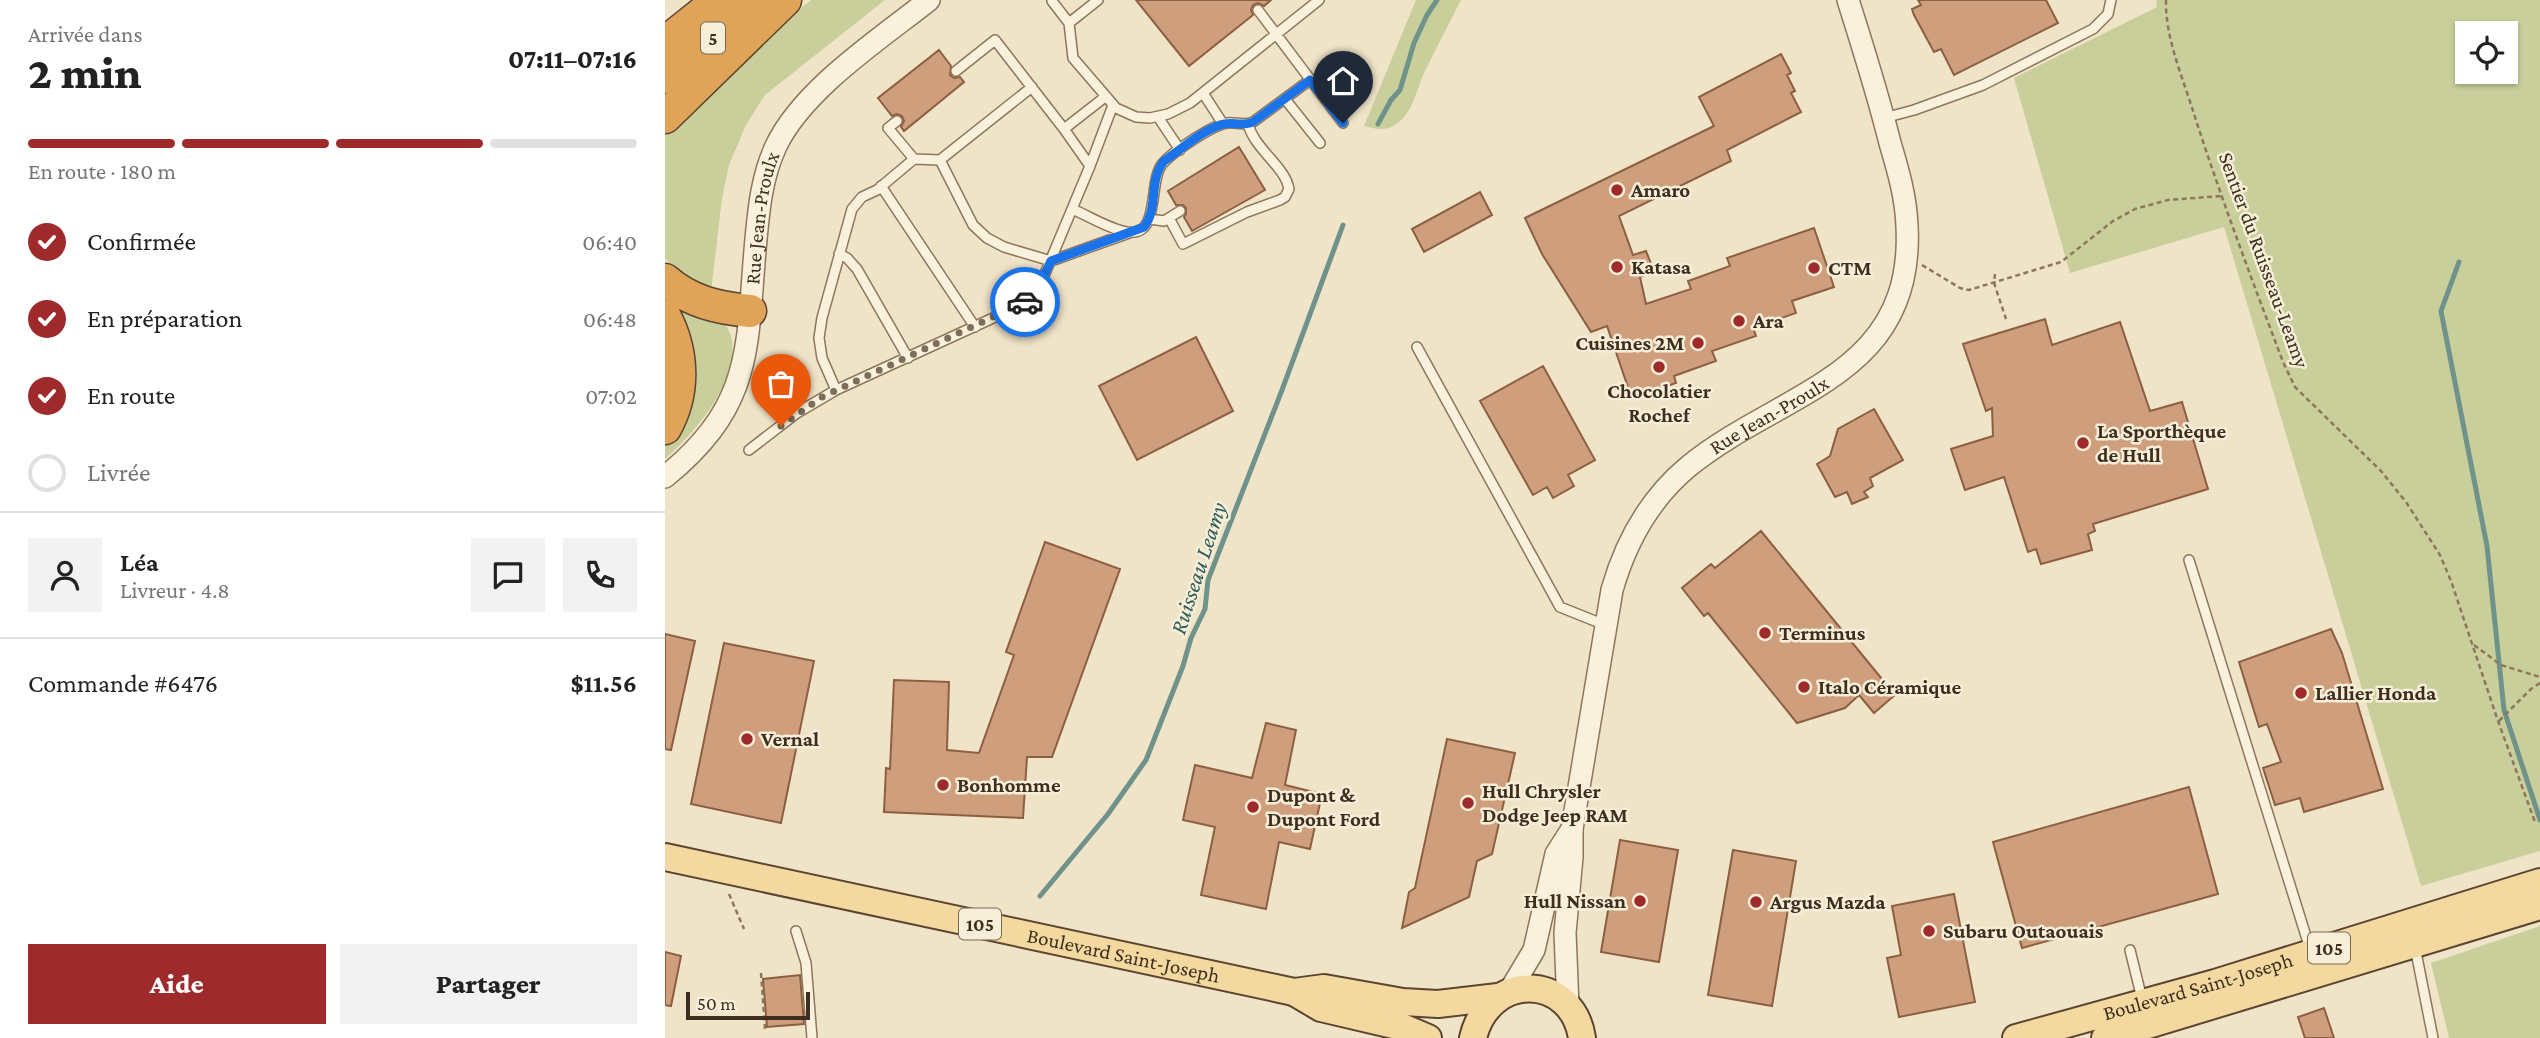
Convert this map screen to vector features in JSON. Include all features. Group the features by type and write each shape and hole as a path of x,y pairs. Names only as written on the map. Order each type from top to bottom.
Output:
{"highway":[{"path":"665,22 705,0"},
{"name":"5","path":"665,43 719,0"},
{"name":"5","path":"665,77 761,0"},
{"path":"665,117 785,0"},
{"path":"665,280 702,303 750,311"},
{"path":"665,317 676,344 680,372 676,401 665,428"}],"main road":[{"name":"Boulevard Saint-Joseph","path":"665,857 1294,992 1321,1008 1402,1027 1428,1038"},
{"name":"Boulevard Saint-Joseph","path":"2412,934 2540,882"},
{"name":"Boulevard Saint-Joseph","path":"2105,1038 2314,964 2412,934 2540,905"},
{"name":"Boulevard Saint-Joseph","path":"1294,992 1324,988 1403,1002 1438,1004 1503,994"},
{"name":"105","path":"1503,994 1534,989 1558,997 1576,1021 1603,1038"},
{"path":"1473,1038 1481,1015 1503,994"},
{"name":"Boulevard Saint-Joseph","path":"2016,1038 2148,1022"}],"street":[{"name":"Rue Jean-Proulx","path":"665,477 704,440 729,402 745,356 759,202 767,169 781,136 827,82 929,0"},
{"name":"Rue Jean-Proulx","path":"1576,1021 1565,933 1572,829 1605,625 1620,563 1640,521 1664,491 1705,454 1840,372 1867,347 1880,332 1889,315 1903,279 1907,224 1902,184 1848,0"},
{"name":"Rue Jean-Proulx","path":"1503,994 1534,950 1556,854 1572,829"}],"lane":[{"path":"1069,23 1098,0"},
{"path":"1052,1 1069,23 1073,58 1105,97 1113,105 1136,117 1158,117 1179,109 1203,93 1319,0"},
{"path":"1884,118 1983,85 2093,29 2108,14 2111,0"},
{"path":"1258,10 1343,123"},
{"path":"956,71 995,40 1090,166"},
{"path":"940,160 969,219 980,233 1004,247 1051,261 1144,227 1150,219 1153,189 1160,166 1180,150 1223,124 1248,124 1310,80"},
{"path":"836,390 822,358 819,338 852,209 862,197 881,186 913,159 940,160 1032,87"},
{"path":"1203,93 1223,124"},
{"path":"1064,129 1105,97"},
{"path":"1285,99 1319,143"},
{"path":"749,450 804,408 836,390 975,327 1030,298 1041,283 1051,261 1113,105"},
{"path":"1158,117 1180,150"},
{"path":"897,121 888,128 913,159"},
{"path":"1169,218 1183,244 1247,212 1285,197 1289,189 1286,178 1252,138 1248,124"},
{"path":"881,186 975,327"},
{"path":"1072,209 1129,233"},
{"path":"1150,219 1160,222 1180,211"},
{"path":"839,254 857,269 908,358"},
{"path":"1417,347 1560,607 1605,625"},
{"path":"2189,560 2314,964"},
{"path":"796,931 806,963 812,1038"},
{"path":"2412,934 2433,1038"},
{"path":"2130,950 2148,1022"}],"path":[{"name":"Sentier du Ruisseau-Leamy","path":"2166,0 2165,18 2176,57 2221,196 2283,362 2295,387 2381,471 2406,502 2440,555 2535,821"},
{"path":"1921,265 1965,290 2061,262 2113,221 2134,209 2168,200 2221,196"},
{"path":"1995,274 1994,283 2006,319"},
{"path":"2472,644 2501,664 2540,677"},
{"path":"2498,721 2540,684"},
{"path":"728,892 744,929"},
{"path":"761,973 765,1029"}],"green space":[{"path":"811,0 885,0 765,95 746,125 729,165 722,198 711,293 679,274 665,258 665,136 764,39"},
{"path":"1416,0 1461,0 1406,115 1388,128 1364,126"},
{"path":"2156,0 2540,0 2540,851 2421,886 2224,227 2070,273 2014,78 2157,7"},
{"path":"676,299 726,325 732,342 732,360 717,398 705,416 665,459 665,445 675,430 672,307"},
{"path":"2540,926 2540,1038 2449,1038 2431,963"}],"building":[{"path":"1136,0 1271,0 1264,6 1258,3 1253,5 1253,15 1189,66"},
{"path":"1918,0 2046,0 2058,23 1954,75 1941,49 1934,52 1914,15 1912,9 1921,5"},
{"path":"939,50 951,66 950,75 954,78 960,77 964,82 904,131 901,127 904,121 902,116 892,116 878,98"},
{"path":"1781,54 1791,73 1787,75 1795,91 1791,93 1801,112 1727,150 1731,161 1619,216 1633,255 1646,251 1654,271 1640,277 1646,304 1691,289 1688,281 1730,266 1727,258 1814,228 1834,287 1792,301 1796,313 1753,328 1756,336 1712,351 1716,361 1674,376 1676,383 1632,399 1607,326 1591,332 1542,254 1525,218 1714,126 1699,97"},
{"path":"1239,147 1265,190 1192,231 1184,217 1186,208 1176,205 1168,191"},
{"path":"1480,192 1492,215 1424,252 1412,229"},
{"name":"La Sporthèque de Hull","path":"2045,319 2052,345 2120,322 2150,411 2182,402 2208,489 2093,524 2095,531 2088,534 2092,550 2041,564 2036,549 2028,552 2004,477 1965,490 1951,449 1993,436 1992,408 1986,411 1963,344"},
{"path":"1196,337 1233,411 1137,460 1099,386"},
{"path":"1543,366 1595,460 1568,475 1574,486 1553,498 1547,487 1533,495 1480,401"},
{"path":"1874,409 1903,460 1870,478 1873,486 1864,492 1868,497 1852,504 1847,492 1835,497 1817,464 1830,456 1838,429"},
{"path":"1761,531 1895,695 1874,713 1859,695 1845,708 1797,723 1708,613 1704,616 1682,588 1711,564 1715,568"},
{"path":"1045,542 1120,569 1052,757 1027,757 1023,818 884,812 886,768 890,769 894,680 949,682 947,750 979,753 1014,655 1006,652"},
{"name":"Lallier Honda","path":"2331,629 2342,653 2383,789 2304,812 2300,798 2275,805 2263,768 2281,762 2267,724 2259,727 2239,662"},
{"path":"665,634 695,641 671,750 665,749"},
{"path":"724,643 814,661 781,823 691,804"},
{"name":"Dupont & Dupont Ford","path":"1266,723 1296,730 1285,785 1322,794 1310,849 1279,842 1266,909 1201,895 1215,827 1183,820 1195,765 1252,778"},
{"name":"Hull Chrysler Dodge Jeep RAM","path":"1447,739 1515,753 1492,854 1477,861 1469,897 1402,928 1409,892 1415,888"},
{"path":"2189,787 2218,894 2022,948 1993,842"},
{"name":"Hull Nissan","path":"1620,840 1678,850 1659,962 1601,952"},
{"name":"Argus Mazda","path":"1733,850 1796,861 1772,1006 1708,995"},
{"name":"Subaru Outaouais","path":"1954,894 1975,1002 1899,1017 1887,958 1901,955 1892,906"},
{"path":"665,952 681,956 671,1006 665,1005"},
{"path":"800,975 804,1024 767,1027 763,979"},
{"path":"2324,1008 2334,1038 2305,1038 2298,1017"}],"waterway":[{"name":"Ruisseau Leamy","path":"1378,124 1391,100 1400,90 1414,43 1437,0"},
{"name":"Ruisseau Leamy","path":"1040,896 1108,814 1146,760 1183,666 1191,638 1205,609 1208,580 1343,225"},
{"path":"2459,262 2441,311 2487,546 2504,710 2540,820"}],"way so far":[{"path":"781,426 822,397 1025,302"}],"place":[{"name":"Amaro","path":"1617,190"},
{"name":"Katasa","path":"1617,267"},
{"name":"CTM","path":"1814,268"},
{"name":"Ara","path":"1739,321"},
{"name":"Cuisines 2M","path":"1698,343"},
{"name":"Chocolatier Rochef","path":"1659,367"},
{"name":"La Sporthèque de Hull","path":"2083,443"},
{"name":"Terminus","path":"1765,633"},
{"name":"Italo Céramique","path":"1804,687"},
{"name":"Lallier Honda","path":"2301,693"},
{"name":"Vernal","path":"747,739"},
{"name":"Bonhomme","path":"943,785"},
{"name":"Hull Chrysler Dodge Jeep RAM","path":"1468,803"},
{"name":"Dupont & Dupont Ford","path":"1253,807"},
{"name":"Hull Nissan","path":"1640,901"},
{"name":"Argus Mazda","path":"1756,902"},
{"name":"Subaru Outaouais","path":"1929,931"}],"route":[{"path":"1025,302 1037,290 1051,261 1144,227 1152,214 1153,189 1160,166 1207,132 1223,124 1244,125 1253,122 1310,80 1343,123"}]}
